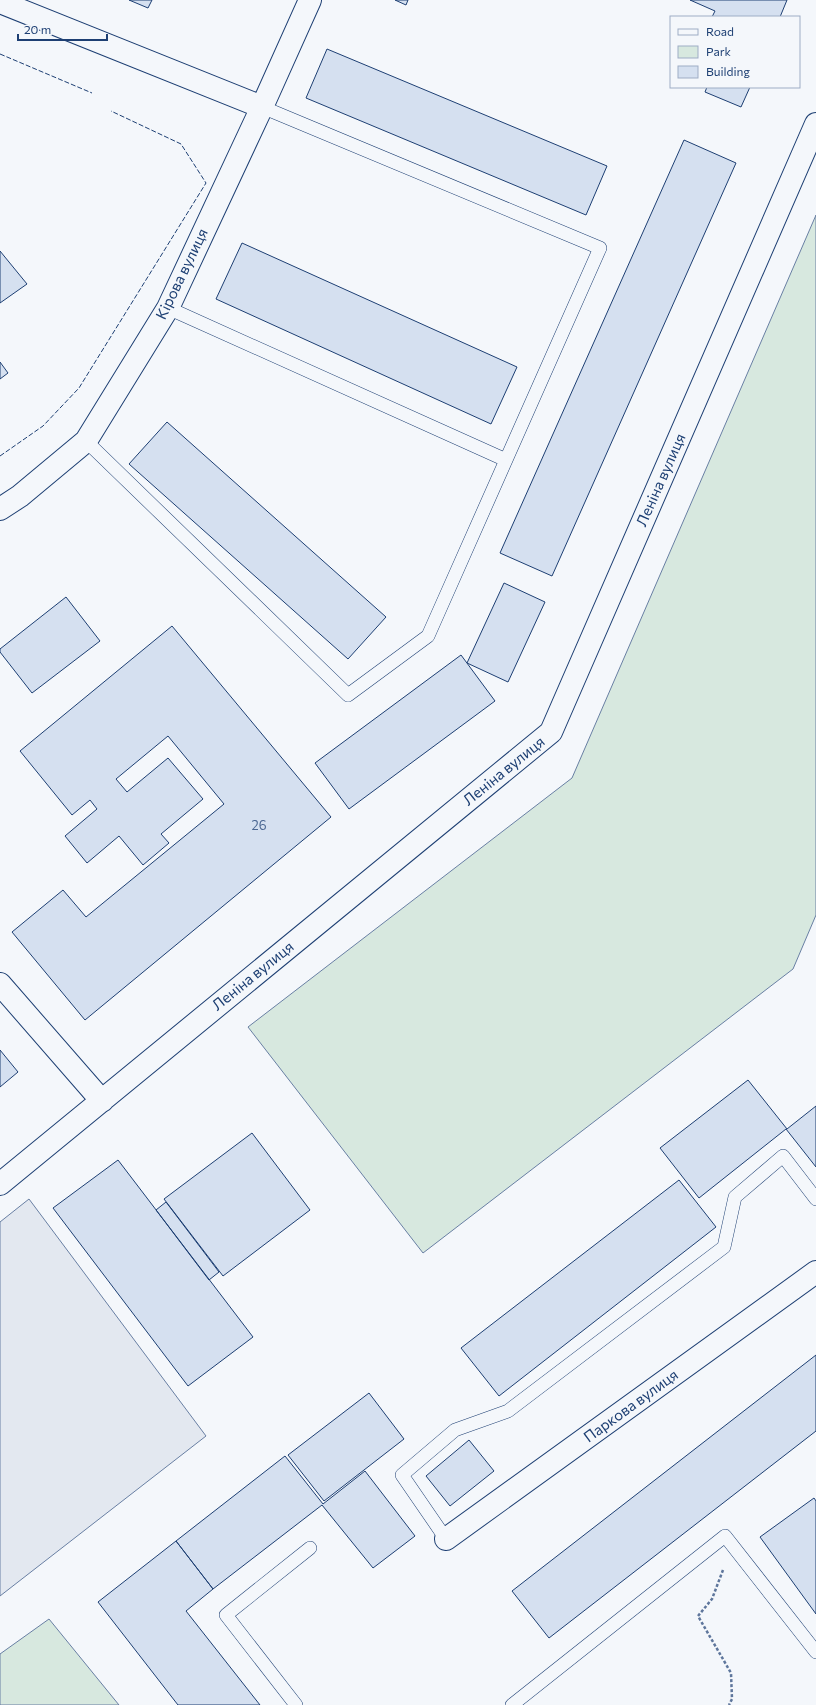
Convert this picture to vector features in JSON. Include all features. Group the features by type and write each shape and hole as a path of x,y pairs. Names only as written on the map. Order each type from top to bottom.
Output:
{"street":[{"name":"Кірова вулиця","path":"0,509 20,496 86,441 168,308 262,107 310,0"},
{"path":"0,2 262,107"},
{"name":"Леніна вулиця","path":"0,1184 551,732 816,124"},
{"path":"0,984 102,1101"},
{"name":"Паркова вулиця","path":"446,1539 816,1272"}],"lane":[{"path":"86,441 348,695 428,636 600,248 262,107"},
{"path":"168,308 506,460"},
{"path":"446,1539 402,1475 454,1430 508,1411 724,1247 735,1197 782,1156 816,1199"},
{"path":"512,1705 725,1536 816,1652"},
{"path":"296,1705 226,1615 310,1548"}],"path":[{"path":"729,1705 732,1699 731,1673 698,1616 712,1599 732,1546"}],"green space":[{"path":"816,215 816,915 793,969 423,1253 248,1027 572,778"},
{"path":"49,1619 119,1705 0,1705 0,1654"}],"shaded area":[{"path":"29,1199 206,1436 0,1596 0,1222"}],"building":[{"path":"129,0 152,0 148,8"},
{"path":"395,0 408,0 406,5"},
{"path":"690,0 787,0 780,16 712,16 715,11"},
{"path":"327,49 607,166 586,215 306,98"},
{"path":"707,88 750,88 741,107 705,92"},
{"path":"684,140 736,163 552,576 500,553"},
{"path":"242,243 517,367 491,424 216,299"},
{"path":"0,251 27,284 0,303"},
{"path":"0,362 8,373 0,379"},
{"path":"167,422 386,617 348,659 129,464"},
{"path":"504,583 545,602 508,682 467,663"},
{"path":"66,597 100,641 32,693 0,652 0,649"},
{"path":"172,626 331,817 85,1020 12,932 63,890 86,917 224,804 168,736 116,779 127,792 168,758 203,799 161,834 169,843 143,865 119,836 87,863 65,836 97,809 90,800 72,815 20,751"},
{"path":"461,655 495,701 349,809 315,763"},
{"path":"0,1050 18,1072 0,1087"},
{"path":"748,1080 787,1129 816,1106 816,1167 786,1129 699,1198 660,1148"},
{"path":"252,1133 310,1210 223,1276 164,1199"},
{"path":"118,1160 253,1337 188,1386 53,1208"},
{"path":"679,1180 716,1227 499,1396 461,1348"},
{"path":"166,1202 219,1272 209,1280 156,1210"},
{"path":"816,1355 816,1431 549,1638 512,1591"},
{"path":"369,1393 404,1439 324,1501 288,1455"},
{"path":"469,1440 494,1471 450,1506 426,1476"},
{"path":"285,1456 323,1504 365,1471 415,1536 373,1568 322,1505 213,1589 176,1541"},
{"path":"814,1498 816,1501 816,1614 760,1537"},
{"path":"176,1541 213,1589 186,1611 260,1705 178,1705 98,1602"}],"fence":[{"path":"0,54 92,93"},
{"path":"0,456 43,426 79,388 206,183 181,144 111,111"}]}
